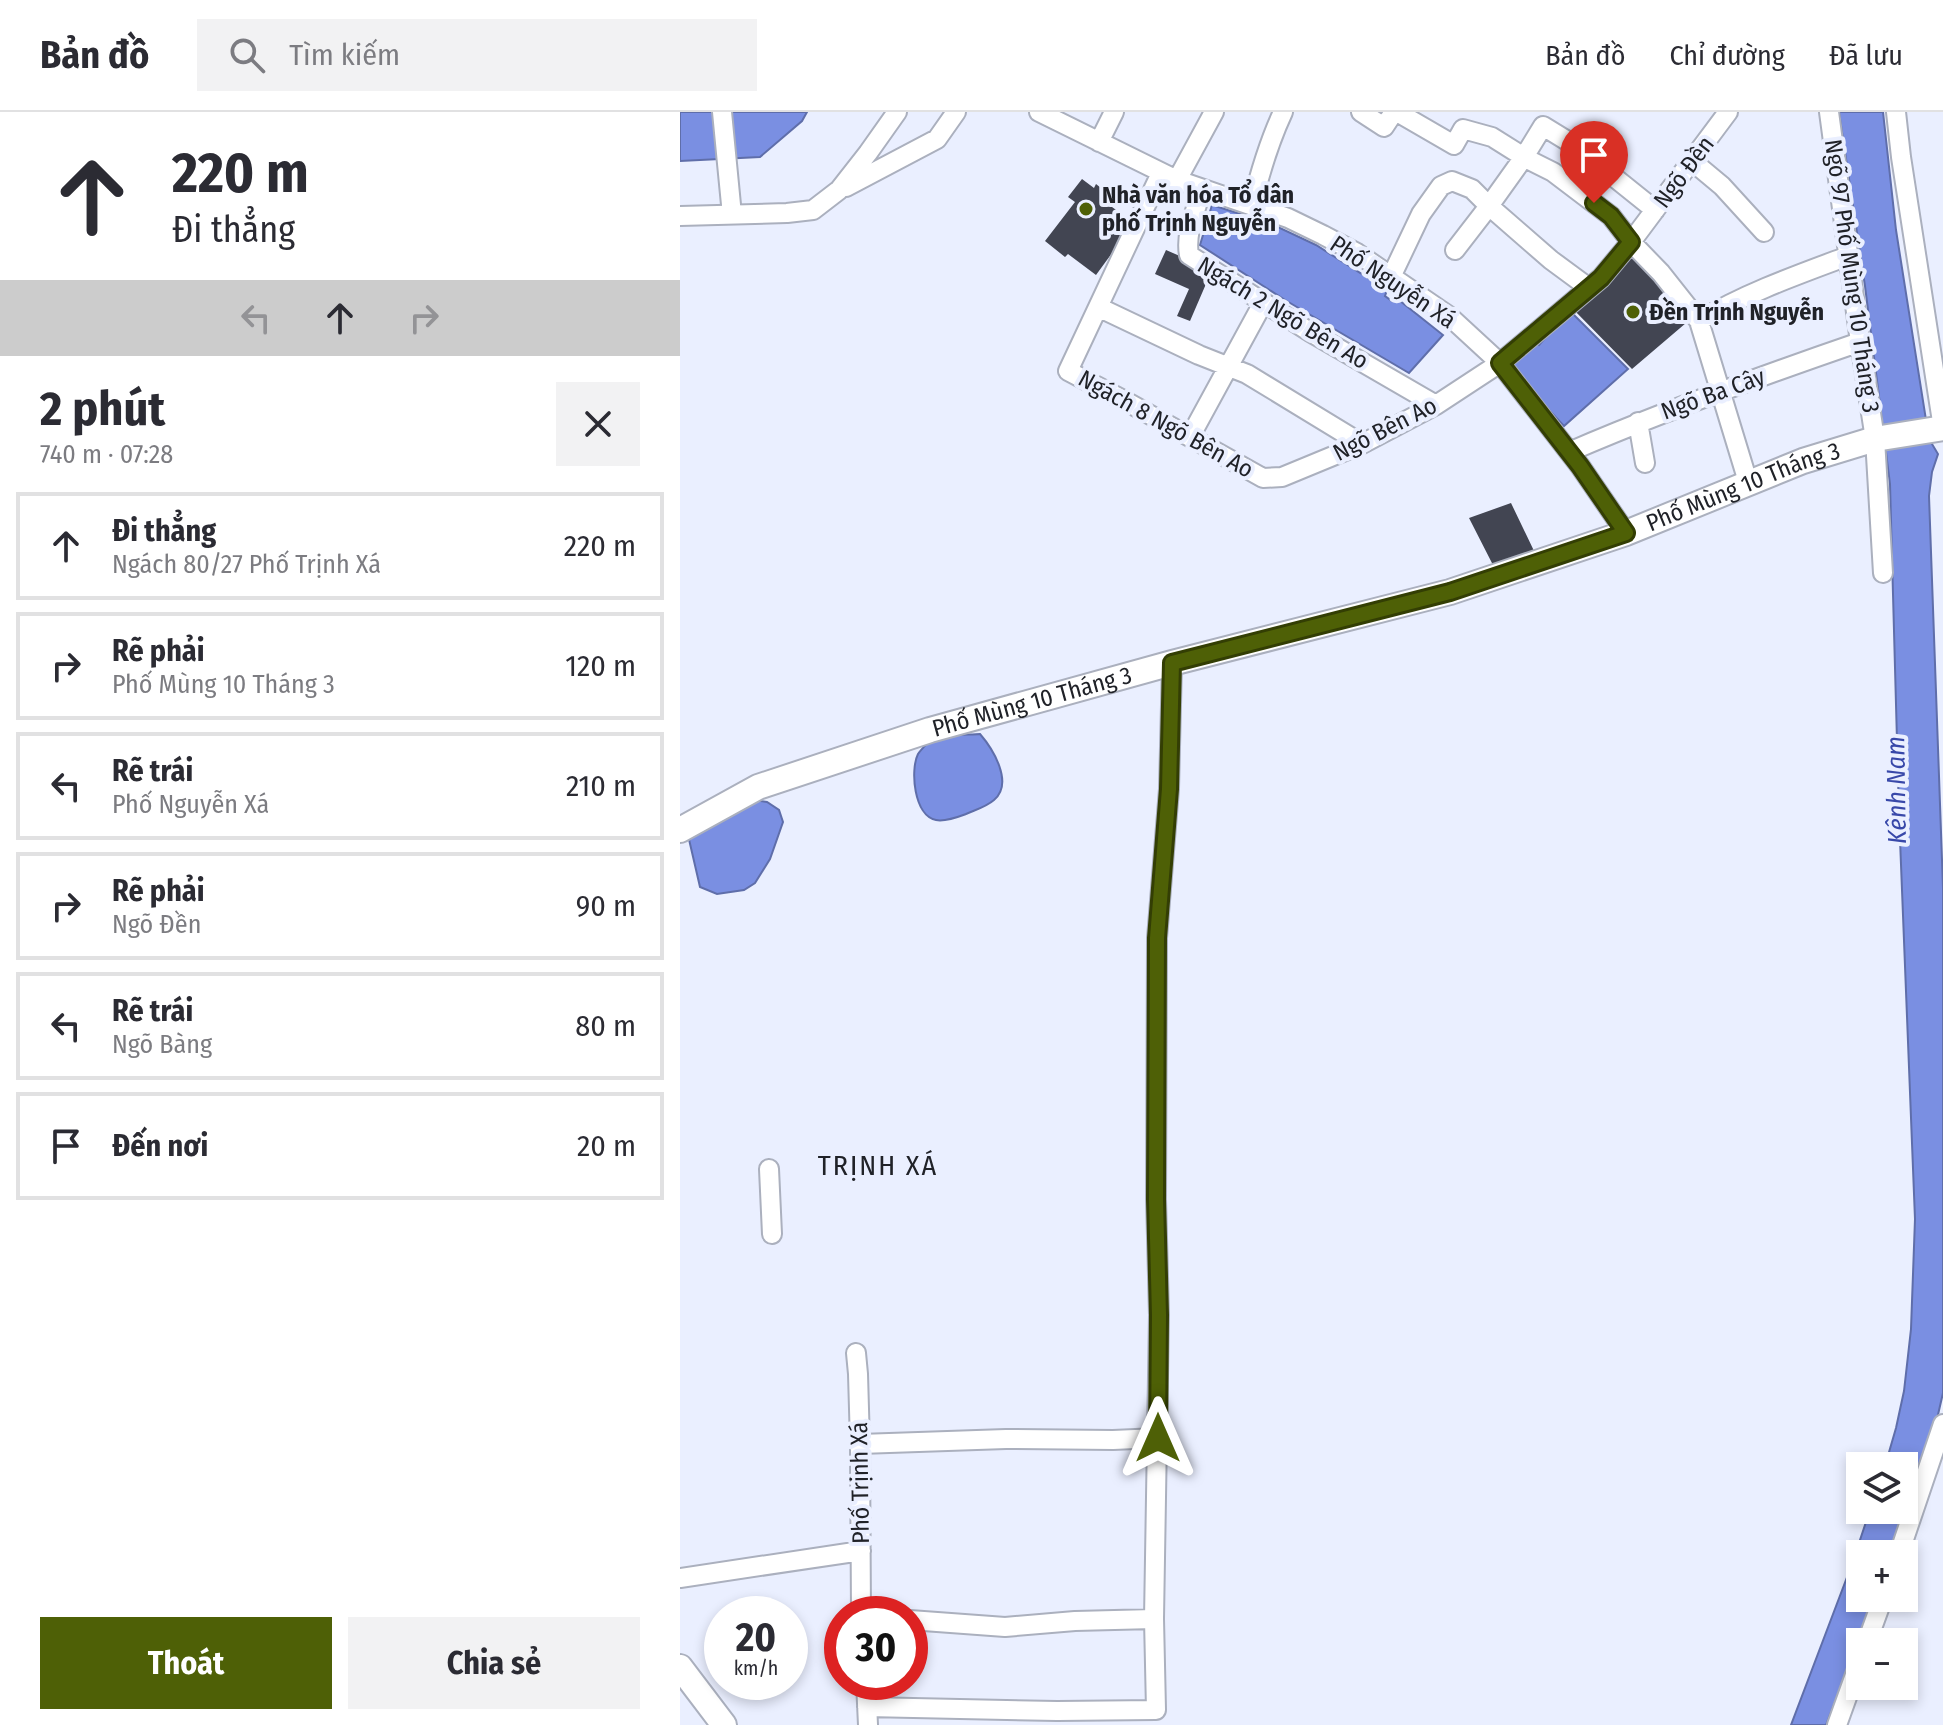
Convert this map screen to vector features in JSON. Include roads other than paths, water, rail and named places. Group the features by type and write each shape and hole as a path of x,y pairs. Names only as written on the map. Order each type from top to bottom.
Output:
{"main road":[{"name":"Phố Mùng 10 Tháng 3","path":"680,830 758,787 930,730 1172,663 1450,592 1626,533 1803,461 1875,439 1943,428"},
{"path":"680,1667 724,1725"}],"street":[{"path":"722,112 732,215"},
{"path":"839,190 897,112"},
{"path":"680,216 813,210 839,190 937,139 956,112"},
{"name":"Phố Nguyễn Xá","path":"1039,112 1169,177 1288,218 1357,253 1392,275 1449,316 1500,363 1569,452 1626,533"},
{"path":"1099,142 1114,112"},
{"path":"1214,112 1169,177 1098,307 1247,374 1362,444"},
{"path":"1252,205 1261,169 1283,112"},
{"path":"1361,112 1384,127 1395,112 1454,145 1463,129 1492,137 1553,172 1611,216 1699,321 1748,482"},
{"name":"Ngõ 97 Phố Mùng 10 Tháng 3","path":"1829,112 1875,439 1883,573"},
{"path":"1896,112 1943,428"},
{"name":"Ngõ Đền","path":"1500,363 1601,278 1692,161 1718,116"},
{"path":"1455,250 1524,157 1543,126 1574,145 1655,210"},
{"path":"1692,161 1722,186 1764,232"},
{"path":"1392,275 1414,227 1441,186 1452,181 1472,189 1551,260 1589,288"},
{"name":"Ngách 2 Ngõ Bên Ao","path":"1202,189 1192,221 1189,255 1263,303 1436,405"},
{"path":"1699,321 1760,290 1848,256"},
{"path":"1190,437 1263,303"},
{"name":"Ngách 8 Ngõ Bên Ao","path":"1098,307 1068,371 1263,478"},
{"name":"Ngõ Ba Cây","path":"1569,452 1638,422 1860,342"},
{"name":"Ngõ Bên Ao","path":"1263,478 1282,477 1362,444 1436,405 1500,363"},
{"path":"1638,422 1645,463"},
{"path":"868,1716 1058,1718 1156,1710 1154,1619 1159,1315 1157,938 1169,789 1172,663"},
{"path":"769,1169 772,1234"},
{"name":"Phố Trịnh Xá","path":"856,1353 861,1596"},
{"path":"1904,1540 1943,1424"},
{"path":"860,1444 1158,1438"},
{"path":"680,1578 861,1551"},
{"path":"928,1621 1005,1627 1154,1619"},
{"path":"1837,1725 1846,1700"}],"water":[{"path":"680,112 807,112 802,121 760,157 680,161"},
{"name":"Kênh Nam","path":"1839,112 1883,112 1896,230 1929,439 1938,454 1929,496 1943,888 1943,1393 1918,1476 1918,1452 1889,1452 1904,1391 1911,1329 1915,1219 1890,484"},
{"path":"1212,205 1253,218 1253,223 1264,226 1265,221 1316,245 1387,290 1385,296 1392,301 1395,297 1443,335 1409,373 1285,300 1200,245"},
{"path":"1571,312 1628,369 1564,426 1517,376 1510,364 1535,341 1539,345 1547,336 1544,332"},
{"path":"980,734 999,766 1002,776 1000,793 988,805 959,816 947,820 929,817 919,802 914,781 918,754 935,738"},
{"path":"753,800 767,802 779,810 783,822 770,859 755,883 744,890 717,894 700,887 688,835"},
{"name":"Kênh Nam","path":"1865,1524 1902,1524 1897,1540 1860,1540"},
{"name":"Kênh Nam","path":"1846,1580 1846,1612 1870,1612 1863,1628 1846,1628 1846,1673 1826,1725 1791,1725"}],"place":[{"name":"Nhà văn hóa Tổ dân phố Trịnh Nguyễn","path":"1086,209"},
{"name":"Đền Trịnh Nguyễn","path":"1633,312"}],"district":[{"name":"TRỊNH XÁ","path":"878,1165"}]}
